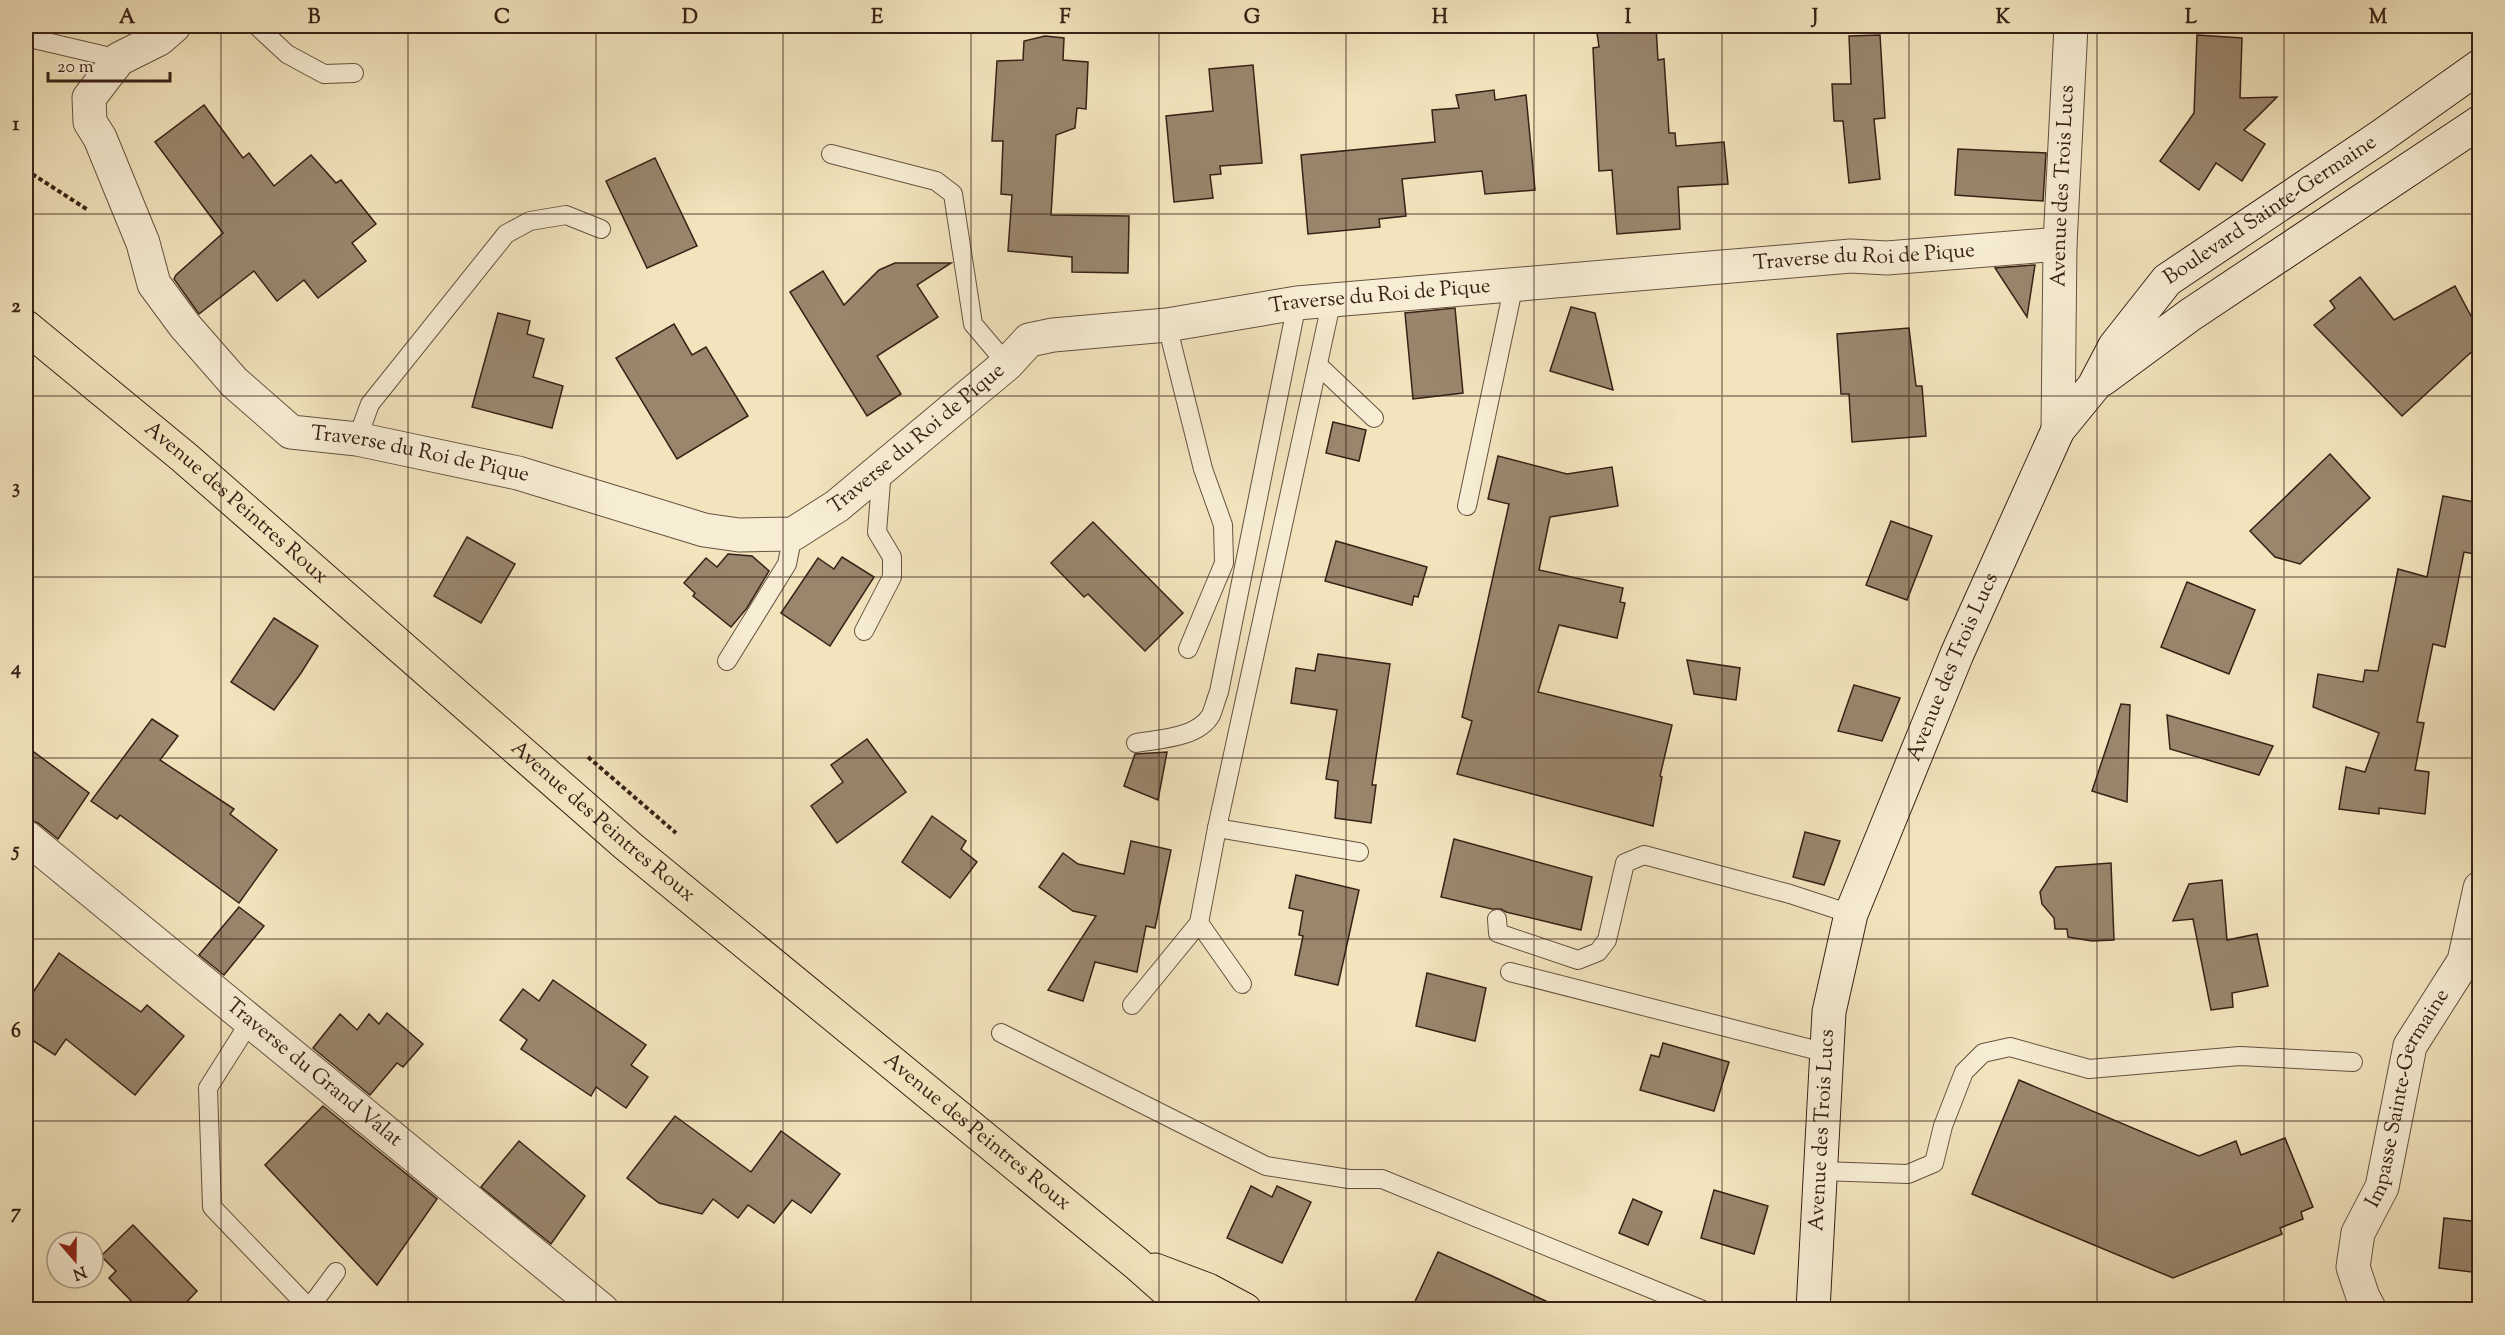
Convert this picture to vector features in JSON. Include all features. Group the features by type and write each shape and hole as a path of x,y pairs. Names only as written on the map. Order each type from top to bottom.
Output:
{"main road":[{"name":"Avenue des Peintres Roux","path":"26,327 184,458 628,846 1136,1263 1189,1310"},
{"path":"1136,1263 1208,1290 1245,1310"}],"street":[{"name":"Traverse du Roi de Pique","path":"174,26 159,39 119,59 89,98 90,122 100,138 138,233 154,284 185,326 234,382 291,432 357,439 518,473 704,530 739,535 793,534 837,506 1007,364 1029,340 1053,335 1167,325 1332,299 1851,256 1887,258 2060,244"},
{"name":"Avenue des Trois Lucs","path":"1813,1310 1829,1012 1851,914 1957,654 2058,430 2060,244 2071,26"},
{"name":"Boulevard Sainte-Germaine","path":"2058,430 2094,386 2115,346 2167,280 2380,137 2480,66"},
{"name":"Boulevard Sainte-Germaine","path":"2094,386 2190,315 2480,122"},
{"name":"Traverse du Grand Valat","path":"26,837 602,1310"},
{"name":"Impasse Sainte-Germaine","path":"2364,1305 2354,1267 2358,1233 2382,1187 2410,1046 2463,961 2480,888"}],"lane":[{"path":"257,26 287,54 324,74 354,73"},
{"path":"26,34 38,40 119,59"},
{"path":"831,153 936,181 953,194 973,324 1007,364"},
{"path":"357,439 370,404 506,234 530,221 566,215 600,229"},
{"path":"1467,506 1514,284"},
{"path":"1132,1005 1199,923 1217,828 1332,299"},
{"path":"1136,742 1172,737 1192,731 1210,717 1213,709 1219,692 1297,303"},
{"path":"1167,325 1203,469 1223,525 1224,563 1188,649"},
{"path":"1318,364 1374,418"},
{"path":"864,631 892,577 892,557 877,532 882,468"},
{"path":"727,661 787,564 793,534"},
{"path":"1217,828 1359,852"},
{"path":"1497,919 1498,933 1578,960 1598,952 1607,940 1625,863 1644,855 1790,894 1851,914"},
{"path":"1199,923 1242,984"},
{"path":"1510,972 1827,1053"},
{"path":"251,1020 208,1088 212,1207 308,1309 336,1272"},
{"path":"1001,1033 1266,1166 1349,1179 1382,1179 1703,1310"},
{"path":"1821,1171 1908,1174 1934,1163 1943,1126 1964,1072 1983,1053 2010,1047 2089,1069 2240,1056 2353,1062"}],"building":[{"path":"1596,26 1656,26 1658,60 1664,59 1669,133 1675,133 1676,146 1724,142 1728,184 1678,187 1680,229 1617,234 1612,170 1599,171 1593,48 1599,47"},
{"path":"1880,35 1885,118 1874,119 1880,179 1849,183 1843,121 1834,121 1832,84 1851,84 1849,36"},
{"path":"2197,35 2242,38 2240,98 2277,97 2244,130 2265,144 2242,181 2216,163 2199,190 2160,161 2194,113"},
{"path":"1045,36 1064,38 1063,60 1088,62 1086,109 1077,108 1075,128 1056,135 1051,215 1129,216 1128,273 1072,272 1072,257 1008,251 1012,195 1001,194 1003,141 992,141 997,61 1023,60 1024,41"},
{"path":"1253,65 1262,163 1220,166 1221,174 1210,175 1213,198 1174,202 1166,116 1213,111 1209,69"},
{"path":"1494,90 1495,100 1526,95 1535,190 1485,194 1482,171 1402,179 1406,216 1379,219 1380,227 1308,234 1301,155 1435,142 1432,110 1459,108 1456,95"},
{"path":"204,105 243,158 249,153 274,186 311,155 336,183 341,180 376,224 352,243 366,261 318,298 304,280 277,301 254,271 199,314 174,279 223,233 155,142"},
{"path":"1958,149 2046,153 2043,201 1955,195"},
{"path":"655,158 697,246 647,268 606,181"},
{"path":"895,263 951,263 917,285 938,317 877,356 901,394 867,416 790,292 823,271 844,305 879,270"},
{"path":"2035,265 2027,317 1995,268"},
{"path":"2360,277 2394,320 2455,286 2480,333 2480,344 2402,416 2314,325 2335,308 2330,301"},
{"path":"1571,307 1595,313 1613,390 1550,371"},
{"path":"1455,308 1463,393 1413,399 1405,313"},
{"path":"498,313 530,321 527,334 544,339 533,377 563,386 552,428 472,407"},
{"path":"674,324 692,355 706,347 748,416 677,459 616,358"},
{"path":"1909,328 1916,386 1922,386 1926,436 1852,442 1849,394 1841,394 1837,334"},
{"path":"1333,422 1366,430 1359,461 1326,453"},
{"path":"2330,454 2370,498 2300,564 2275,557 2250,531"},
{"path":"1498,456 1567,474 1612,467 1618,506 1550,517 1539,570 1623,588 1620,602 1625,603 1617,638 1559,625 1538,692 1672,725 1660,776 1662,777 1653,826 1457,774 1472,721 1462,717 1509,504 1488,499"},
{"path":"2443,496 2480,503 2480,555 2464,552 2445,647 2433,644 2417,722 2424,723 2415,770 2429,772 2425,814 2379,808 2379,814 2339,809 2346,767 2365,772 2379,733 2313,707 2318,674 2363,682 2365,670 2378,671 2398,569 2427,577"},
{"path":"1891,521 1932,536 1907,600 1866,585"},
{"path":"1093,522 1183,613 1145,651 1088,594 1084,597 1051,563"},
{"path":"467,537 515,564 481,623 434,596"},
{"path":"1336,541 1427,567 1418,597 1414,596 1412,605 1325,581"},
{"path":"728,554 752,556 769,571 747,608 731,627 693,596 695,593 684,583 706,558 717,567"},
{"path":"842,557 874,577 830,646 781,613 818,558 834,569"},
{"path":"2187,582 2255,610 2229,674 2161,647"},
{"path":"274,618 318,646 274,710 231,682"},
{"path":"1318,654 1390,664 1372,785 1376,785 1371,823 1335,818 1338,781 1326,779 1337,710 1291,703 1296,668 1315,671"},
{"path":"1687,660 1740,668 1736,700 1694,694"},
{"path":"1854,685 1900,698 1882,741 1838,731"},
{"path":"2121,704 2130,705 2127,802 2092,791"},
{"path":"2167,715 2273,746 2259,775 2170,749"},
{"path":"152,719 178,736 160,760 234,809 230,814 277,850 239,903 120,815 117,819 91,801"},
{"path":"867,739 906,792 837,843 811,806 843,782 831,765"},
{"path":"26,746 89,793 58,839 38,823 26,819"},
{"path":"1167,752 1158,800 1124,786 1135,754"},
{"path":"932,816 966,841 961,849 977,862 950,898 902,862"},
{"path":"1805,832 1840,841 1824,885 1793,877"},
{"path":"1454,839 1592,877 1581,930 1501,909 1441,897"},
{"path":"1131,841 1171,850 1155,928 1146,926 1137,972 1095,962 1083,1001 1048,990 1096,916 1073,911 1039,887 1063,853 1078,864 1124,874"},
{"path":"2111,863 2114,940 2092,941 2068,937 2067,929 2055,929 2054,918 2042,904 2040,892 2056,867"},
{"path":"1296,875 1359,890 1338,985 1295,975 1303,936 1299,935 1303,911 1289,908"},
{"path":"2222,880 2227,940 2257,934 2268,986 2232,993 2233,1007 2211,1010 2193,919 2173,921 2189,884"},
{"path":"239,907 264,926 224,975 199,955"},
{"path":"59,953 141,1012 147,1005 184,1036 135,1095 66,1039 55,1055 26,1036 26,1003"},
{"path":"1427,973 1486,988 1475,1041 1416,1026"},
{"path":"553,980 646,1045 631,1065 648,1077 626,1108 596,1087 591,1096 521,1049 527,1040 500,1020 523,989 539,1001"},
{"path":"387,1013 423,1044 403,1067 397,1063 370,1095 313,1048 340,1014 357,1030 369,1014 379,1024"},
{"path":"1663,1043 1729,1062 1714,1111 1640,1090 1651,1055 1659,1057"},
{"path":"2019,1080 2199,1156 2236,1141 2241,1155 2285,1138 2313,1207 2301,1212 2303,1219 2280,1228 2282,1234 2173,1278 1972,1194"},
{"path":"323,1106 437,1199 377,1285 265,1165"},
{"path":"675,1116 751,1172 781,1131 840,1174 811,1213 792,1200 774,1223 748,1205 738,1218 713,1199 702,1214 659,1203 627,1178"},
{"path":"519,1141 585,1196 551,1244 481,1187"},
{"path":"1251,1186 1272,1197 1277,1186 1311,1202 1282,1263 1227,1238"},
{"path":"1714,1190 1768,1206 1754,1254 1701,1238"},
{"path":"1633,1199 1662,1212 1648,1245 1619,1233"},
{"path":"2444,1218 2480,1222 2480,1273 2439,1268"},
{"path":"133,1225 197,1291 179,1310 140,1310 109,1278 116,1271 105,1260 105,1252"},
{"path":"1438,1252 1492,1276 1565,1310 1411,1310"}]}
